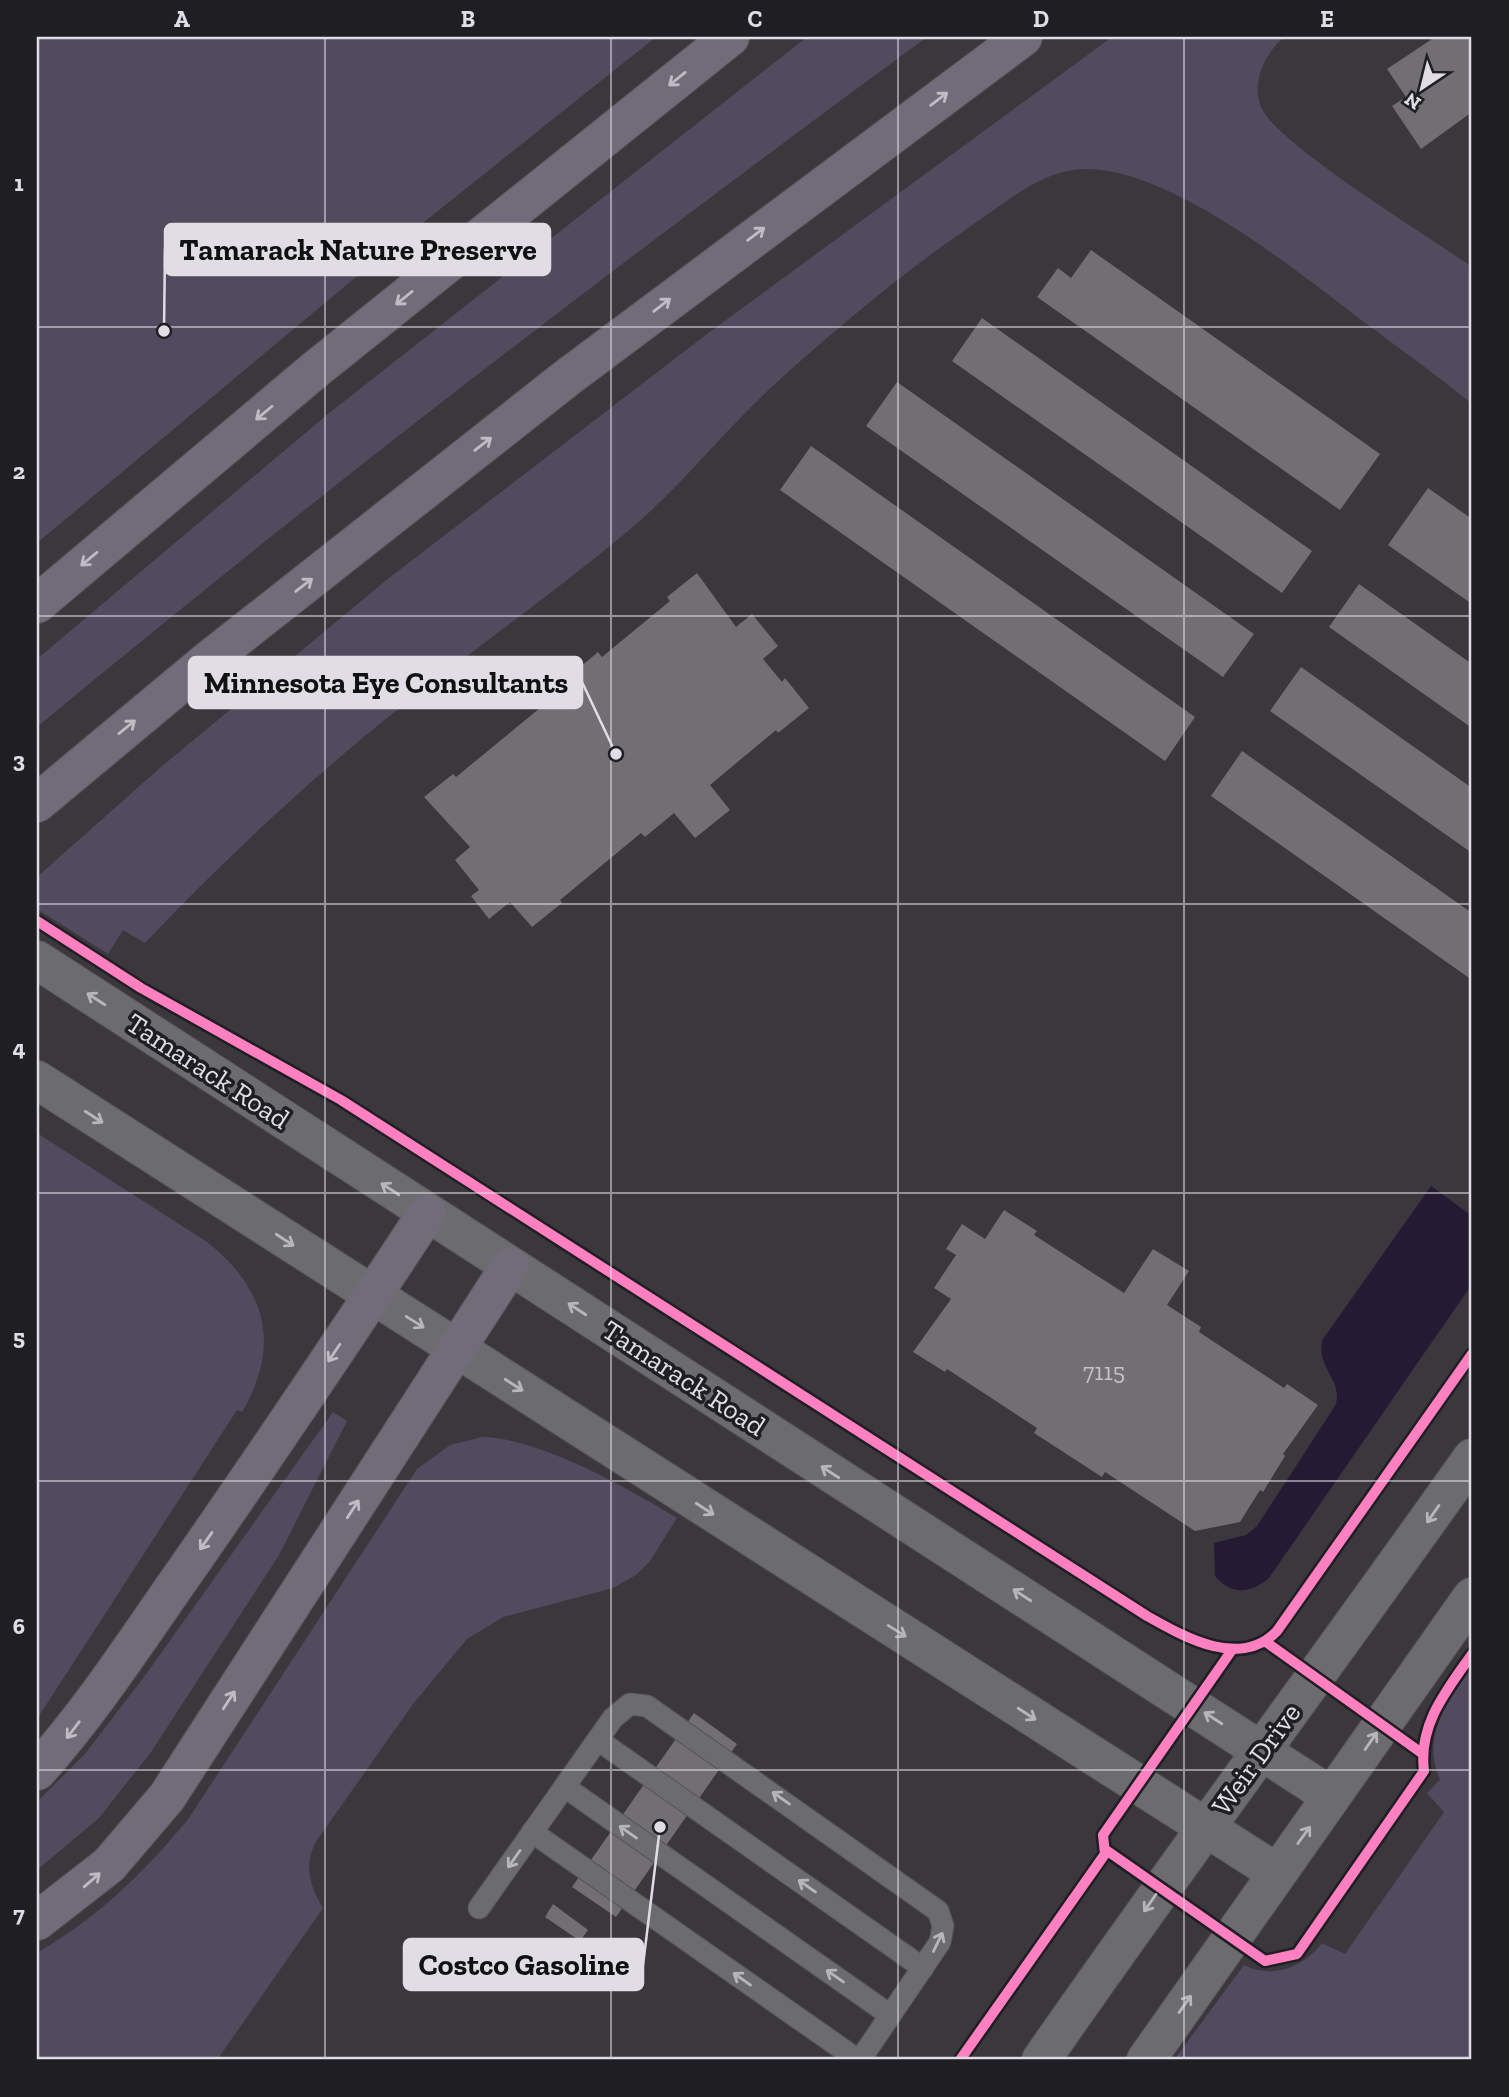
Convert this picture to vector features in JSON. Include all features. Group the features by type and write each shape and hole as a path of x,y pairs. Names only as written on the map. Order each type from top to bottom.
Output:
{"highway":[{"path":"37,604 316,369 730,37"},
{"path":"37,803 97,751 578,369 1023,37"},
{"path":"37,814 97,751"},
{"path":"37,1771 96,1698 427,1213"},
{"path":"37,1921 109,1865 167,1797 510,1266"}],"street":[{"name":"Tamarack Road","path":"37,960 1331,1796"},
{"path":"37,1080 1277,1873"},
{"name":"Weir Drive","path":"1041,2060 1472,1458"},
{"path":"1146,2060 1472,1597"}],"lane":[{"path":"479,1908 532,1832 616,1715 630,1704 647,1706 658,1712 934,1907 942,1921 943,1936 859,2060 532,1832"},
{"path":"598,1740 923,1968"},
{"path":"565,1787 890,2015"}],"shaded area":[{"path":"37,37 656,37 380,257 37,543"},
{"path":"807,37 927,37 477,375 255,549 37,727 37,659 328,414"},
{"path":"1112,37 1284,37 1271,51 1259,79 1262,109 1275,125 1326,168 1472,267 1472,404 1269,251 1194,204 1120,173 1086,169 1057,174 1030,186 1005,202 902,276 851,318 757,401 647,515 360,740 250,838 145,943 123,930 108,954 37,909 37,877 161,767 389,578 707,334"},
{"path":"37,1133 207,1242 227,1260 255,1299 262,1320 264,1342 254,1388 242,1412 237,1410 37,1719"},
{"path":"1431,1186 1472,1216 1472,1284 1269,1578 1248,1589 1228,1587 1215,1576 1214,1543 1246,1535 1257,1526 1335,1406 1336,1389 1322,1357 1323,1339"},
{"path":"333,1412 347,1421 279,1555 151,1752 99,1818 37,1870 37,1802 84,1755 144,1677"},
{"path":"482,1437 530,1446 556,1455 609,1479 677,1518 650,1561 636,1575 613,1588 503,1617 467,1639 413,1704 315,1843 309,1869 315,1892 323,1908 217,2060 37,2060 37,1953 80,1925 119,1893 189,1818 417,1469 450,1445"},
{"path":"1472,1667 1472,2060 1174,2060 1244,1965 1265,1971 1286,1969 1306,1959 1322,1943 1345,1954 1444,1812 1427,1793 1440,1780 1433,1748 1435,1734 1446,1707"}],"building":[{"path":"1435,37 1472,37 1472,112 1421,149 1392,106 1406,97 1387,69"},
{"path":"1091,250 1380,454 1340,510 1037,297 1058,268 1071,278"},
{"path":"982,318 1312,551 1282,593 952,361"},
{"path":"897,382 1254,634 1223,677 866,426"},
{"path":"811,446 1195,717 1165,761 780,490"},
{"path":"1428,488 1472,519 1472,604 1388,545"},
{"path":"697,573 736,627 752,614 778,646 763,659 782,682 785,678 809,708 778,733 776,730 710,785 730,810 695,838 674,813 645,837 641,833 560,900 562,903 532,927 510,902 489,919 471,896 479,890 455,860 470,847 424,797 453,774 456,777 540,708 536,704 598,652 602,657 670,601 667,597"},
{"path":"1359,584 1472,664 1472,728 1329,627"},
{"path":"1301,667 1472,788 1472,853 1270,711"},
{"path":"1242,751 1472,913 1472,980 1211,796"},
{"path":"1004,1210 1037,1231 1034,1235 1124,1293 1153,1249 1189,1271 1167,1305 1201,1327 1199,1332 1284,1388 1287,1384 1318,1405 1283,1454 1285,1456 1263,1492 1260,1490 1240,1522 1195,1531 1105,1472 1102,1477 1034,1433 1037,1428 947,1369 945,1372 913,1352 951,1299 934,1288 956,1255 946,1249 962,1224 985,1239"},
{"path":"694,1713 737,1744 616,1917 572,1887"},
{"path":"553,1904 588,1930 580,1941 545,1917"}],"cycle path":[{"path":"37,921 141,988 341,1100 1147,1616 1179,1633 1213,1646 1247,1648 1263,1642 1277,1631 1472,1354"},
{"path":"1266,1642 1423,1754"},
{"path":"960,2060 1105,1854 1103,1835 1232,1650"},
{"path":"1106,1850 1265,1961 1297,1954 1424,1771 1425,1738 1436,1708 1472,1654"}],"place":[{"name":"Tamarack Nature Preserve","path":"164,331"},
{"name":"Minnesota Eye Consultants","path":"616,754"},
{"name":"Costco Gasoline","path":"660,1827"}]}
